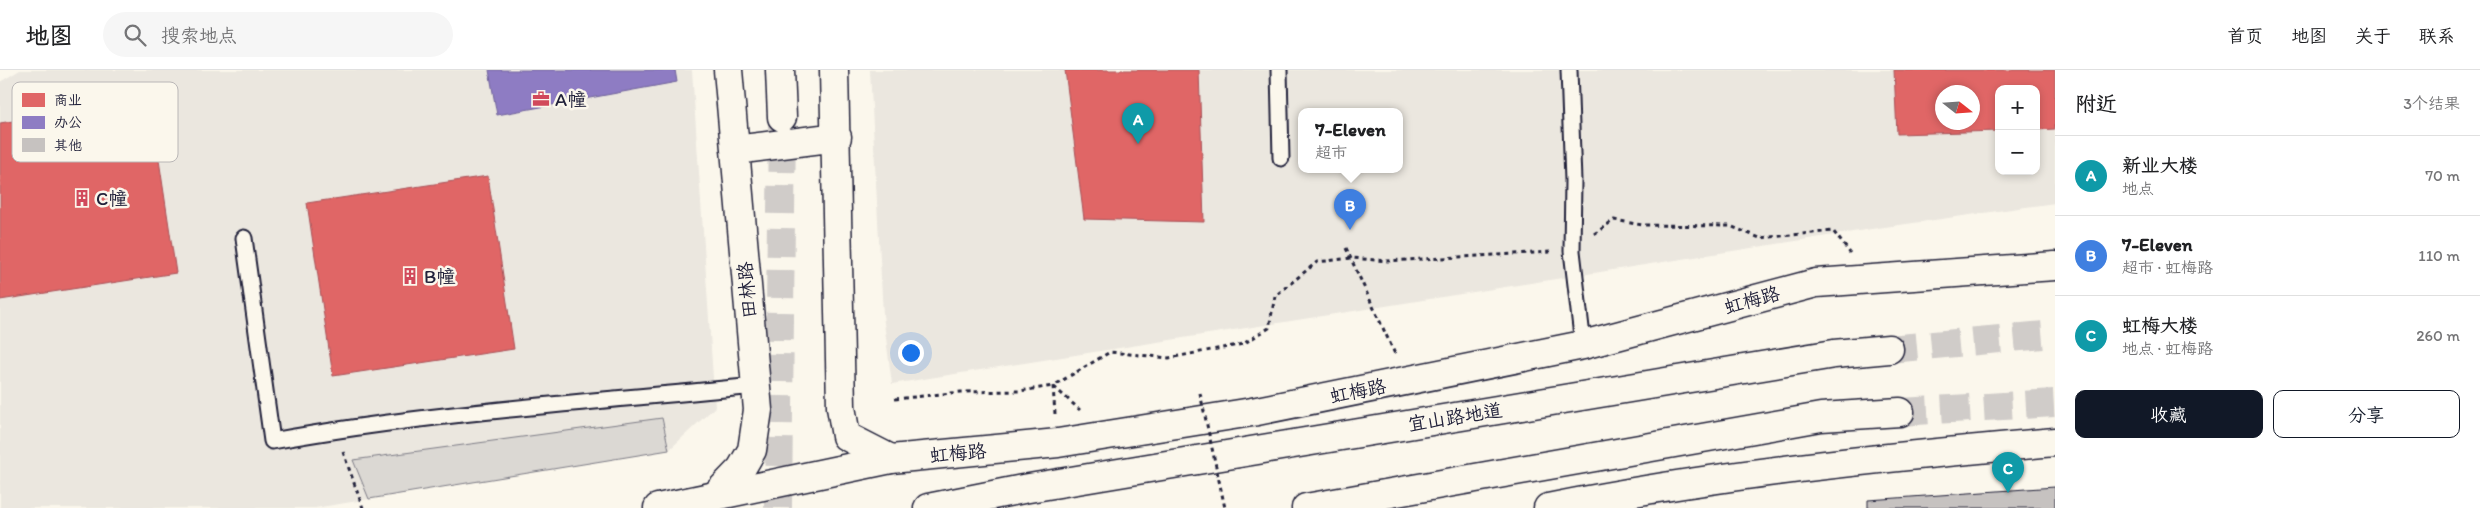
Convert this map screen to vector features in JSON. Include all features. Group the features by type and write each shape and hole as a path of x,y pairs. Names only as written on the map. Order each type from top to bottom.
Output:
{"main road":[{"name":"田林路","path":"716,496 740,469 752,450 758,410 728,70"},
{"path":"780,70 782,117"},
{"path":"834,70 843,417 846,436 891,459"},
{"path":"735,150 837,137"},
{"name":"虹梅路","path":"658,508 891,459 1058,443 1252,412 1583,345 1816,282 2055,266"},
{"name":"宜山路地道","path":"928,508 1022,489 1834,354 1889,349"},
{"path":"1306,508 1821,417 1900,412"},
{"path":"1548,508 1755,474 1862,459 2055,442"}],"lane":[{"path":"1279,70 1281,158"},
{"path":"1568,70 1573,181 1572,251 1583,345"},
{"path":"244,238 272,441 335,430 600,399 756,386"}],"path":[{"path":"895,399 961,392 1020,392 1053,386 1110,352 1168,358 1242,344 1269,328 1275,296 1317,262 1352,258 1388,261 1572,251 1614,220 1642,225 1730,226 1760,238 1833,232 1871,279"},
{"path":"1346,248 1397,357"},
{"path":"1053,386 1083,414"},
{"path":"1053,386 1058,443"},
{"path":"1200,394 1225,508"},
{"path":"335,430 363,508"}],"shaded area":[{"path":"20,70 692,70 715,407 669,450 315,508 0,508 0,82"},
{"path":"870,70 2055,70 2055,203 1878,228 892,384 883,315"},
{"path":"662,418 669,450 369,499 353,460"}],"building: 商业":[{"path":"1065,70 1199,70 1204,222 1084,219"},
{"path":"1894,70 2055,70 2055,129 2040,130 2040,85 1995,85 1995,131 1897,134"},
{"name":"C幢","path":"12,121 12,162 159,162 176,273 0,300 0,123"},
{"name":"B幢","path":"488,176 514,349 333,376 307,203"}],"building: 办公":[{"name":"A幢","path":"489,70 675,70 677,82 497,115"}],"building: 其他":[{"path":"2055,487 2055,508 1868,508 1868,500"}],"tunnel":[{"path":"778,508 782,120"},
{"path":"1889,349 2055,334"},
{"path":"1900,412 2055,403"}],"place":[{"name":"A幢","path":"541,99"},
{"name":"新业大楼","path":"1138,144"},
{"name":"C幢","path":"82,198"},
{"name":"7-Eleven","path":"1350,230"},
{"name":"B幢","path":"410,276"},
{"name":"虹梅大楼","path":"2008,493"}]}
